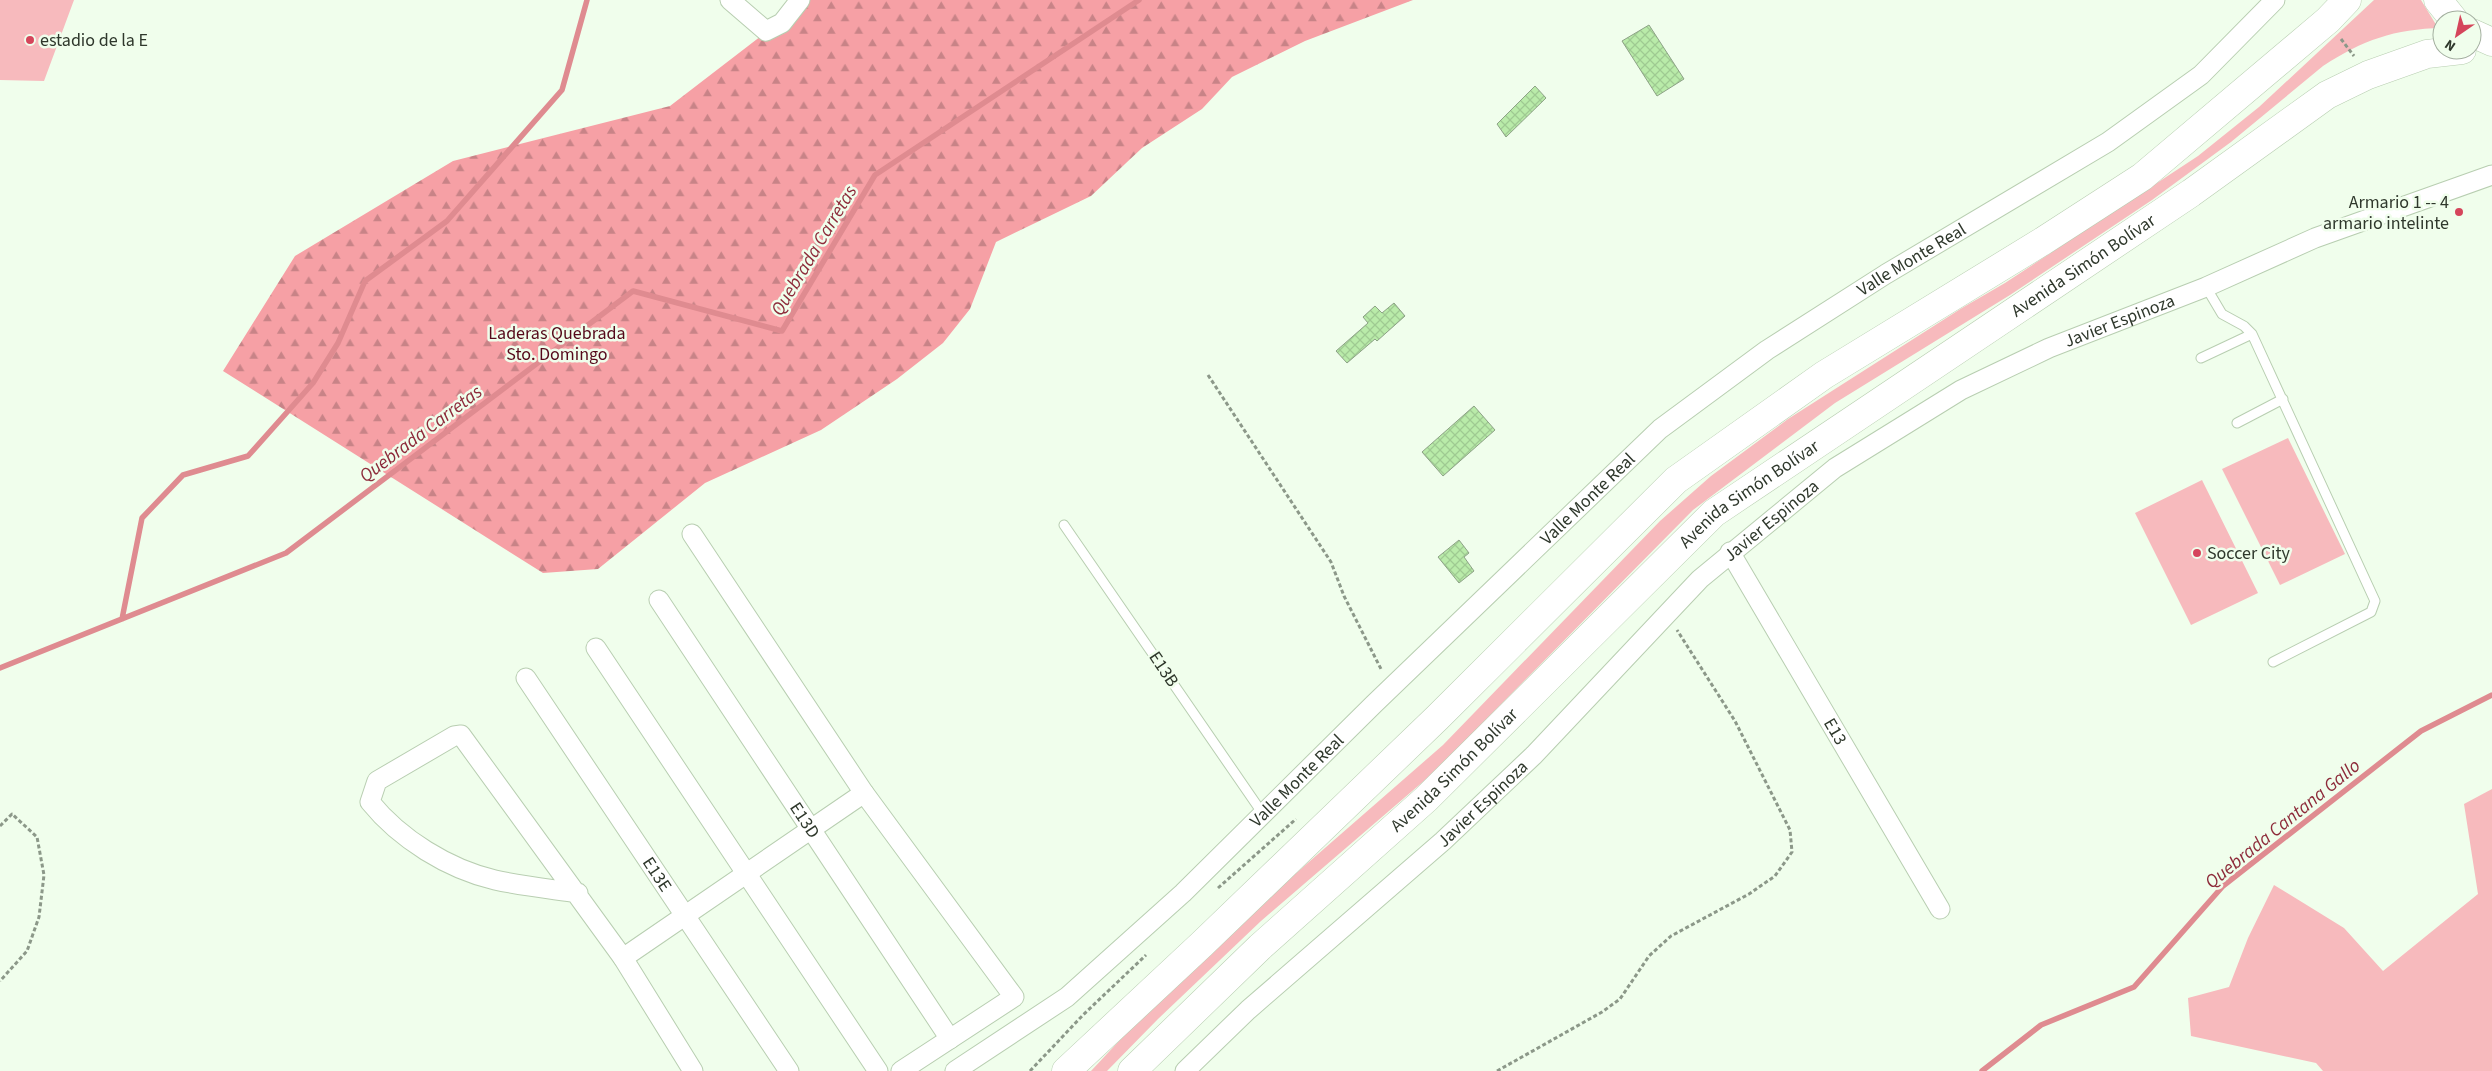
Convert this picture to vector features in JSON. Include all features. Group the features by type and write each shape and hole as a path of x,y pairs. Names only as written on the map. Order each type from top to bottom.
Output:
{"highway":[{"path":"1066,1071 1202,944 1437,718 1676,480 1824,375 2043,241 2142,177 2328,20 2347,0"},
{"path":"2438,0 2446,10"},
{"name":"Avenida Simón Bolívar","path":"1132,1071 1260,947 1426,798 1714,514 2191,193 2327,95 2368,75 2432,53"}],"street":[{"path":"730,0 766,31 782,23 800,0"},
{"name":"Valle Monte Real","path":"955,1071 1067,997 1183,893 1393,686 1660,429 1767,350 1886,274 2108,142 2201,75 2276,0"},
{"name":"Javier Espinoza","path":"1185,1071 1248,1010 1443,841 1534,755 1700,579 1730,552 1835,468 1961,390 2049,348 2206,287 2315,238 2492,175"},
{"path":"692,534 864,793 1014,997 901,1071"},
{"name":"E13","path":"1730,552 1940,909"},
{"name":"E13D","path":"659,600 950,1040"},
{"path":"596,648 878,1071"},
{"name":"E13E","path":"526,678 789,1071"},
{"path":"578,894 493,879 442,860 382,817 370,802 377,781 454,736 461,735 578,894 623,958 693,1071"},
{"path":"623,958 864,793"}],"lane":[{"path":"2206,287 2222,314 2244,326 2252,334 2375,601 2371,612 2273,662"},
{"path":"2201,358 2252,334"},
{"path":"2237,423 2283,399"},
{"name":"E13B","path":"1064,525 1263,814"}],"path":[{"path":"1208,375 1331,562 1344,596 1377,664 1393,686"},
{"path":"1497,1071 1614,1004 1620,999 1649,956 1671,936 1693,922 1749,894 1775,876 1792,852 1790,830 1735,721 1667,614"},
{"path":"0,826 12,814 37,837 44,875 39,917 27,950 0,981"}],"shaded area":[{"name":"estadio de la E","path":"0,0 74,0 44,81 0,80"},
{"path":"2374,0 2421,0 2432,18 2432,29 2409,31 2380,38 2352,49 2323,66 2231,142 2152,200 2010,295 1835,403 1693,510 1432,774 1261,921 1158,1019 1107,1071 1091,1071 1149,1009 1286,882 1443,745 1660,521 1711,476 1788,419 1962,308 2005,283 2198,156 2259,107"},
{"name":"Soccer City","path":"2288,438 2345,554 2280,585 2222,469"},
{"name":"Soccer City","path":"2202,480 2258,593 2191,625 2135,513"},
{"path":"2492,789 2492,1071 2323,1071 2316,1063 2191,1036 2188,998 2229,987 2248,938 2274,885 2344,928 2383,971 2478,894 2464,804"}],"green space":[{"name":"Laderas Quebrada Sto. Domingo","path":"808,0 1413,0 1305,41 1232,77 1202,109 1142,148 1091,196 996,242 970,309 943,343 897,379 821,430 705,483 598,569 543,573 223,371 295,256 453,161 670,106"}],"building":[{"path":"1649,25 1684,79 1657,96 1622,41"},
{"path":"1535,86 1546,98 1506,137 1497,124"},
{"path":"1394,303 1405,316 1377,341 1375,339 1347,363 1336,351 1368,323 1363,317 1375,306 1382,313"},
{"path":"1474,406 1495,430 1443,476 1422,452"},
{"path":"1459,540 1469,553 1464,557 1474,571 1459,583 1438,557"}],"waterway":[{"path":"122,619 142,518 183,475 248,456 313,383 338,343 365,281 447,221 562,90 587,0"},
{"name":"Quebrada Carretas","path":"0,668 286,553 633,291 782,331 875,175 1139,0"},
{"name":"Quebrada Cantana Gallo","path":"1982,1071 2041,1025 2134,987 2223,886 2421,731 2492,695"}],"place":[{"name":"estadio de la E","path":"30,40"},
{"name":"Armario 1 -- 4 armario intelinte","path":"2459,212"},
{"name":"Soccer City","path":"2197,553"}]}
